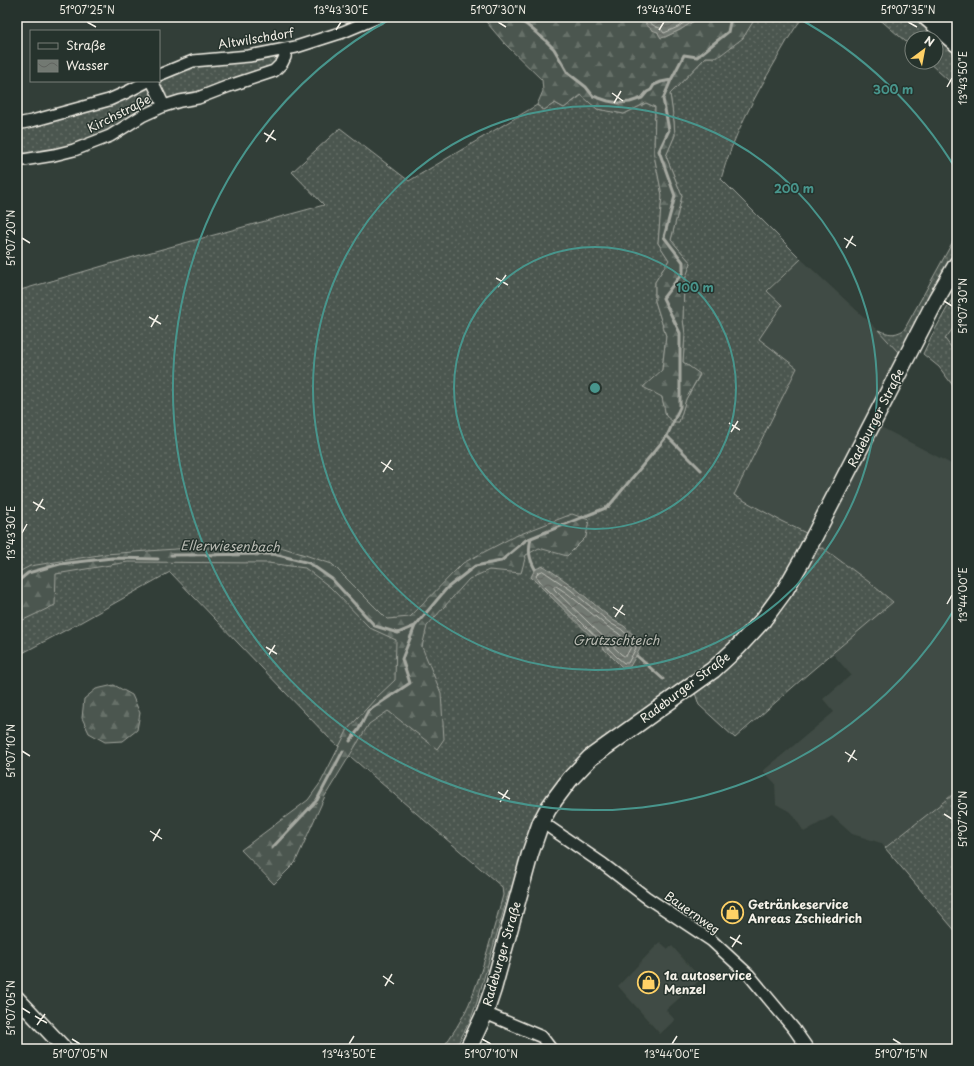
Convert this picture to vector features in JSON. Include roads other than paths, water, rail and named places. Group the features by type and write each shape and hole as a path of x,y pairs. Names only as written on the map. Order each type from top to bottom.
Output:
{"main road":[{"path":"926,17 957,44"},
{"path":"946,17 957,26"},
{"name":"Radeburger Straße","path":"468,1049 485,1013 530,854 540,822 548,809 566,784 590,758 713,670 764,620 785,590 801,562 937,298 957,264"}],"street":[{"name":"Altwilschdorf","path":"160,75 193,61 249,56 314,42 379,17"},
{"name":"Kirchstraße","path":"17,161 54,155 92,143 110,136 142,116 164,106 180,101 198,98 229,86 274,72 282,63 285,57 286,49"},
{"path":"17,124 109,100 146,82"},
{"name":"Kirchstraße","path":"152,82 164,106"},
{"name":"Bauernweg","path":"540,822 603,864 646,897 712,941 749,975 794,1029 808,1049"},
{"path":"17,998 65,1049"},
{"path":"485,1013 542,1037 551,1049"}],"water":[{"path":"643,17 700,17 680,30 661,38 658,32 652,30 648,26"},
{"name":"Grutzschteich","path":"544,566 574,587 613,620 624,626 641,642 640,649 629,668 622,667 531,577 535,569"}],"waterway":[{"path":"510,17 513,17 527,25 545,40 554,49 568,73 586,87 593,96 619,103 630,102 642,98 654,85 671,80"},
{"name":"Ellerwiesenbach","path":"171,555 274,554 309,563 332,579 375,626 398,633 415,626 447,588 475,566 501,561 526,540 608,507 667,436 680,407 680,333 663,298 683,272 683,262 664,237 675,196 659,151 669,130 663,99 684,55 697,57 728,32 731,17"},
{"path":"667,436 701,470"},
{"path":"531,538 530,554 531,561 535,569"},
{"name":"Ellerwiesenbach","path":"17,582 28,573 60,564 112,558 158,559"},
{"path":"350,741 359,729 368,711 410,683 402,659 415,626"},
{"path":"637,656 663,679"},
{"path":"272,848 317,800 343,751"}],"place":[{"name":"Getränkeservice Anreas Zschiedrich","path":"732,912"},
{"name":"1a autoservice Menzel","path":"649,983"}]}
